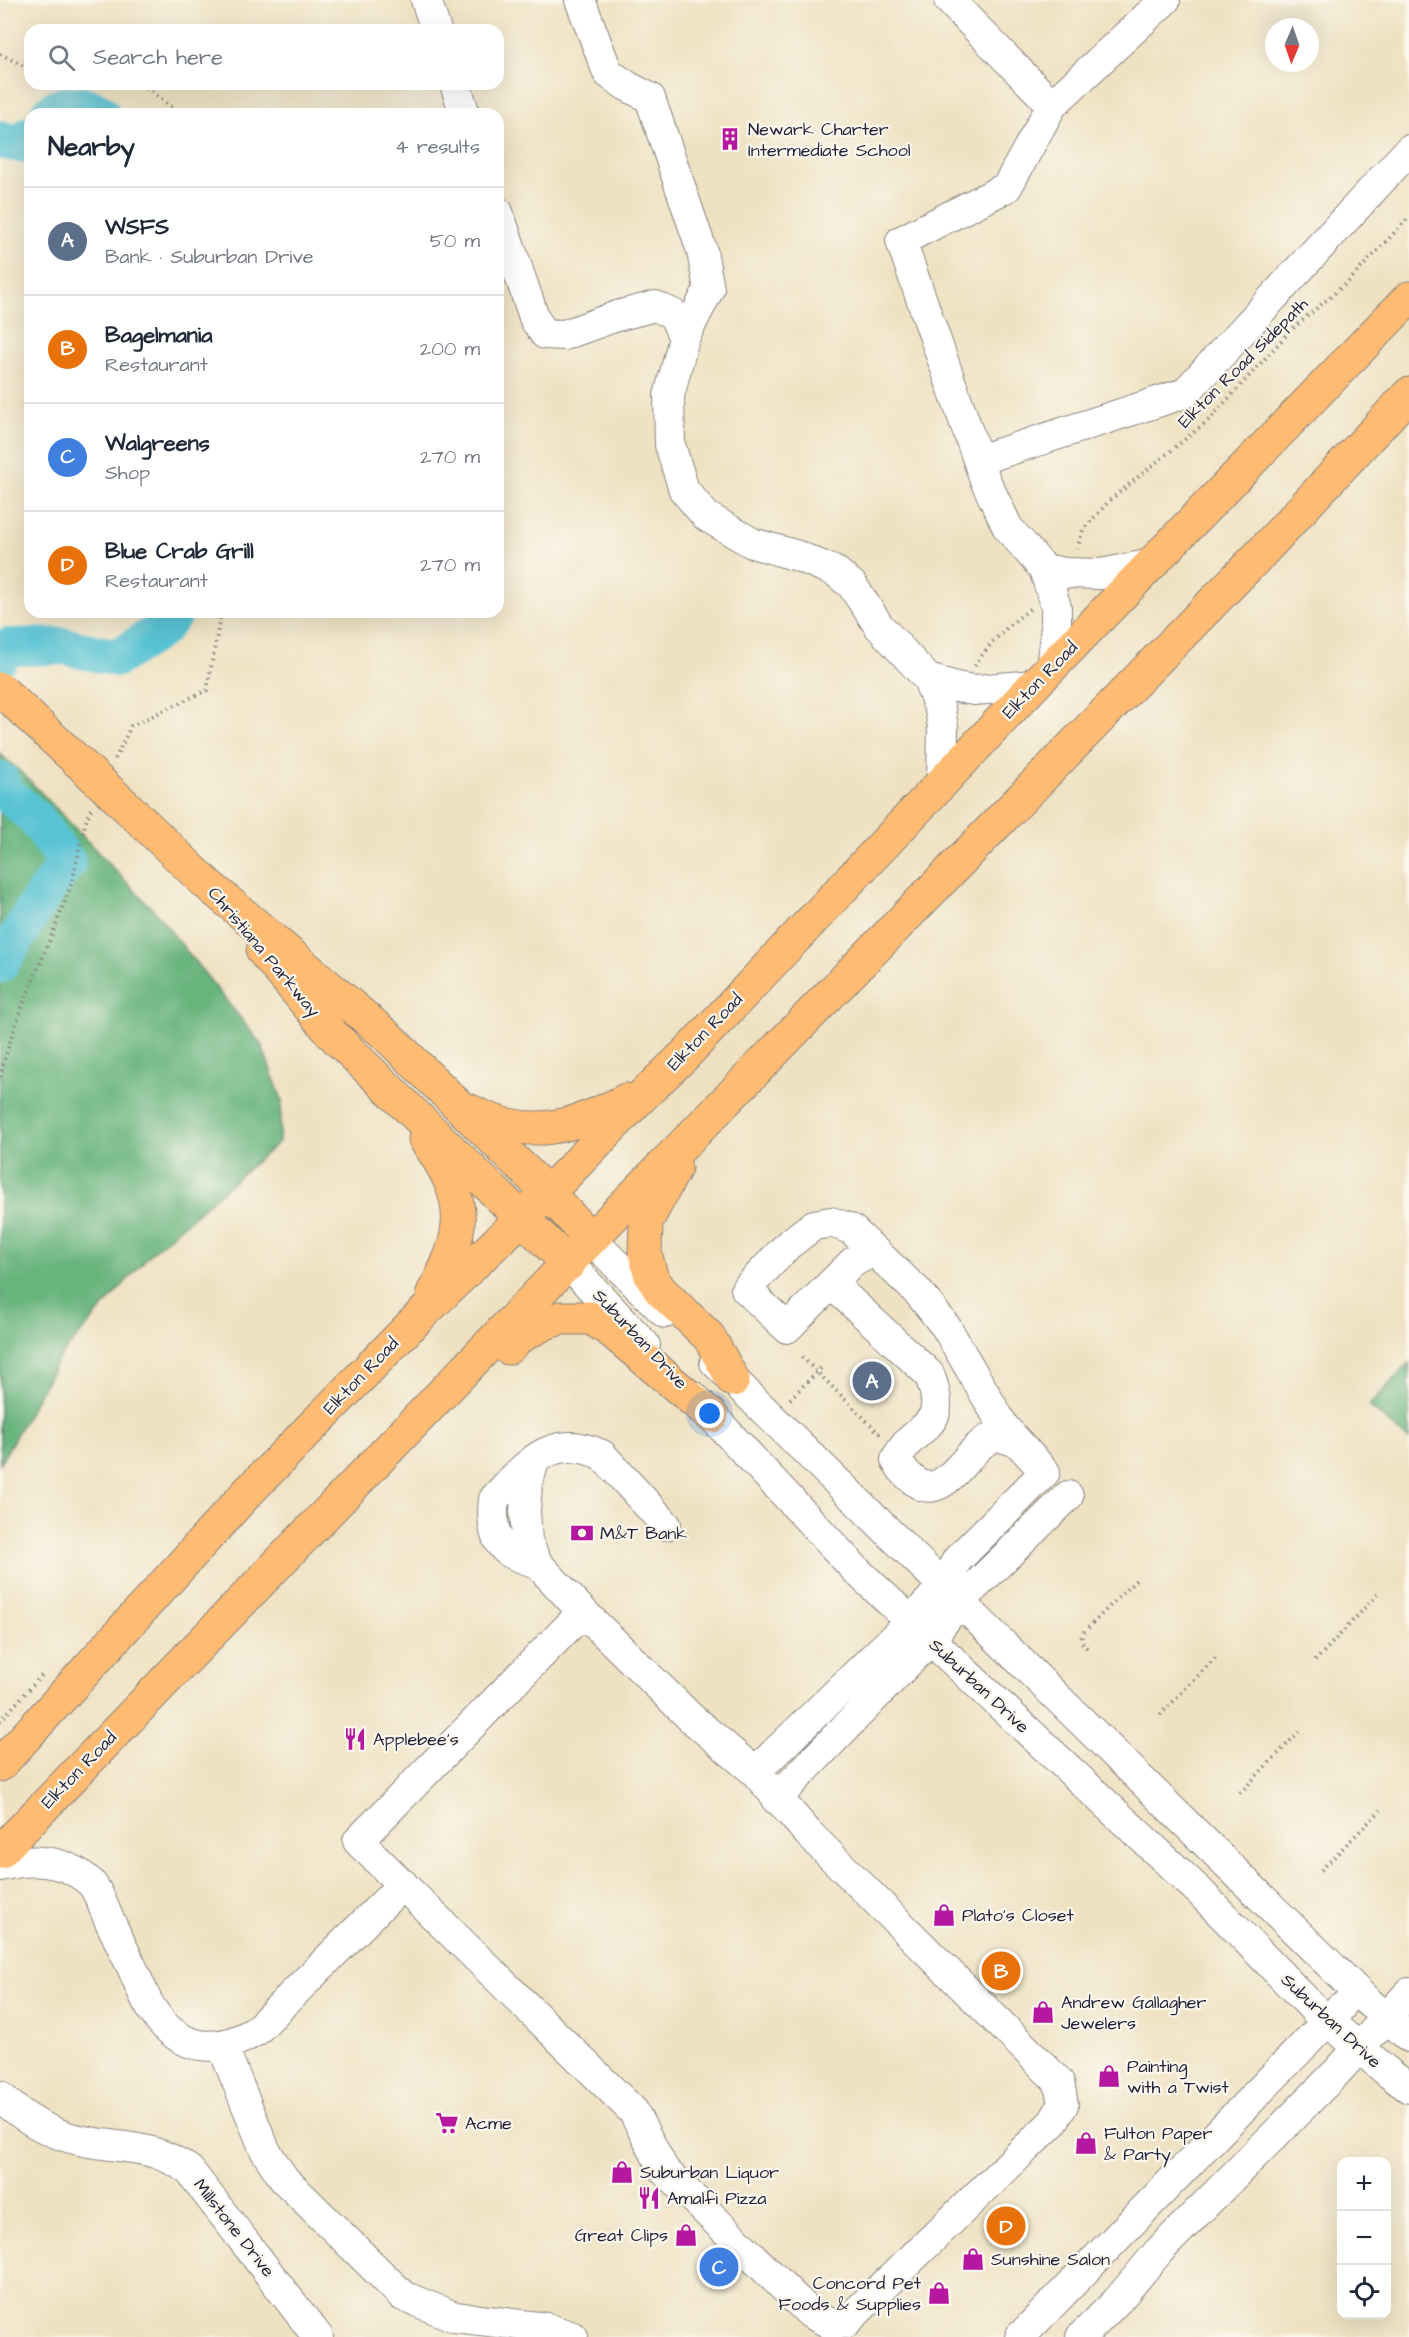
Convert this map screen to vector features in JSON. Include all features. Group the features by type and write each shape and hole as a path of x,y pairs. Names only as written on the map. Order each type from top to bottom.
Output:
{"main road":[{"name":"Elkton Road","path":"0,1765 248,1493 421,1315 524,1217 651,1088 1043,676 1409,298"},
{"name":"Elkton Road","path":"0,1852 591,1239 1262,552 1409,394"},
{"path":"0,689 206,883"},
{"name":"Christiana Parkway","path":"206,883 332,1034 524,1217 569,1264"},
{"name":"Christiana Parkway","path":"206,883 386,1035 548,1193 591,1239"},
{"path":"383,1082 445,1170 458,1205 457,1243 421,1315"},
{"path":"458,1105 502,1124 526,1128 552,1127 588,1119 651,1088"},
{"path":"689,1139 646,1222 645,1253 651,1276 660,1290 709,1337 733,1380"},
{"path":"367,1473 406,1455 519,1337 560,1318 591,1318 611,1331 712,1416"}],"street":[{"path":"426,0 434,24"},
{"path":"580,0 608,73 650,98 702,251 709,289 684,338 669,396 670,445 684,490 706,516 752,543 798,556 836,572 852,585 879,626 928,679 940,710 943,727 942,783"},
{"path":"949,0 1052,105"},
{"path":"928,679 974,690 1043,676 1056,627 1056,607 1044,569 1008,528 985,480 901,241 1007,187 1052,105 1165,0"},
{"path":"457,90 463,108"},
{"path":"979,460 1185,393 1409,150"},
{"path":"504,230 535,320 545,334 564,334 655,306 674,314 684,338"},
{"path":"1044,569 1065,573 1101,574 1153,564"},
{"path":"873,1251 853,1262 787,1328 746,1289 789,1244 814,1225 831,1222 851,1229 918,1292 946,1326 1004,1427 1045,1472 957,1560 951,1594"},
{"name":"Suburban Drive","path":"591,1239 1356,1991 1409,2037"},
{"name":"Suburban Drive","path":"569,1264 856,1570 1200,1892 1328,2021 1409,2088"},
{"path":"832,1284 929,1374 936,1393 937,1409 928,1425 901,1450 896,1460 900,1468 918,1485 932,1487 945,1481 988,1440 1001,1436 1016,1442"},
{"path":"583,1612 358,1841 633,2111 664,2170 810,2313 831,2324 845,2323 1053,2122 1062,2105 1059,2082 808,1833 776,1799 755,1772 692,1718 583,1612 537,1563 508,1552 498,1538 492,1517 494,1498 543,1452 557,1447 575,1446 590,1448 603,1455 666,1525"},
{"path":"776,1799 951,1594 1068,1496"},
{"path":"755,1772 921,1630"},
{"path":"0,1866 22,1862 50,1862 72,1869 93,1884 152,2010 171,2033 192,2045 222,2045 241,2040 256,2031 403,1884"},
{"path":"1020,2337 1356,1991"},
{"path":"1081,2337 1118,2300 1159,2251 1360,2049 1409,1993"},
{"path":"222,2045 266,2150 284,2179 403,2296 455,2317 547,2328 573,2337"},
{"name":"Millstone Drive","path":"0,2096 20,2115 64,2136 83,2141 146,2148 172,2158 189,2170 318,2337"}],"path":[{"path":"0,54 24,66"},
{"path":"150,90 173,108"},
{"name":"Elkton Road Sidepath","path":"1075,554 1083,530 1110,500 1210,419 1291,330 1349,281 1409,217"},
{"path":"975,672 975,666 985,649 1005,628 1036,604"},
{"path":"112,765 131,726 207,690 221,618"},
{"path":"0,1077 6,1054 71,884 89,814 94,804"},
{"path":"802,1357 879,1433 886,1427"},
{"path":"790,1399 823,1366"},
{"path":"1087,1648 1081,1642 1084,1632 1137,1579"},
{"path":"1315,1660 1378,1594"},
{"path":"1160,1715 1218,1655"},
{"path":"1240,1793 1299,1732"},
{"path":"1321,1870 1381,1810"}],"green space":[{"path":"0,754 25,776 157,914 261,1044 282,1100 279,1142 151,1253 59,1358 0,1464"},
{"path":"1409,1363 1409,1440 1369,1406"}],"waterway":[{"path":"58,108 67,105 90,108"},
{"path":"0,140 20,144 24,140"},
{"path":"0,658 7,647 63,646 117,658 161,630 170,618"},
{"path":"0,780 5,792 35,818 67,862 41,898 0,964"}],"place":[{"name":"Newark Charter Intermediate School","path":"730,139"},
{"name":"WSFS","path":"872,1381"},
{"name":"M&T Bank","path":"582,1533"},
{"name":"Applebee's","path":"355,1739"},
{"name":"Plato's Closet","path":"944,1915"},
{"name":"Bagelmania","path":"1001,1971"},
{"name":"Andrew Gallagher Jewelers","path":"1043,2012"},
{"name":"Painting with a Twist","path":"1109,2076"},
{"name":"Acme","path":"447,2123"},
{"name":"Fulton Paper & Party","path":"1086,2143"},
{"name":"Suburban Liquor","path":"622,2172"},
{"name":"Amalfi Pizza","path":"649,2198"},
{"name":"Blue Crab Grill","path":"1006,2226"},
{"name":"Great Clips","path":"686,2235"},
{"name":"Sunshine Salon","path":"973,2259"},
{"name":"Walgreens","path":"719,2267"},
{"name":"Concord Pet Foods & Supplies","path":"939,2293"}]}
